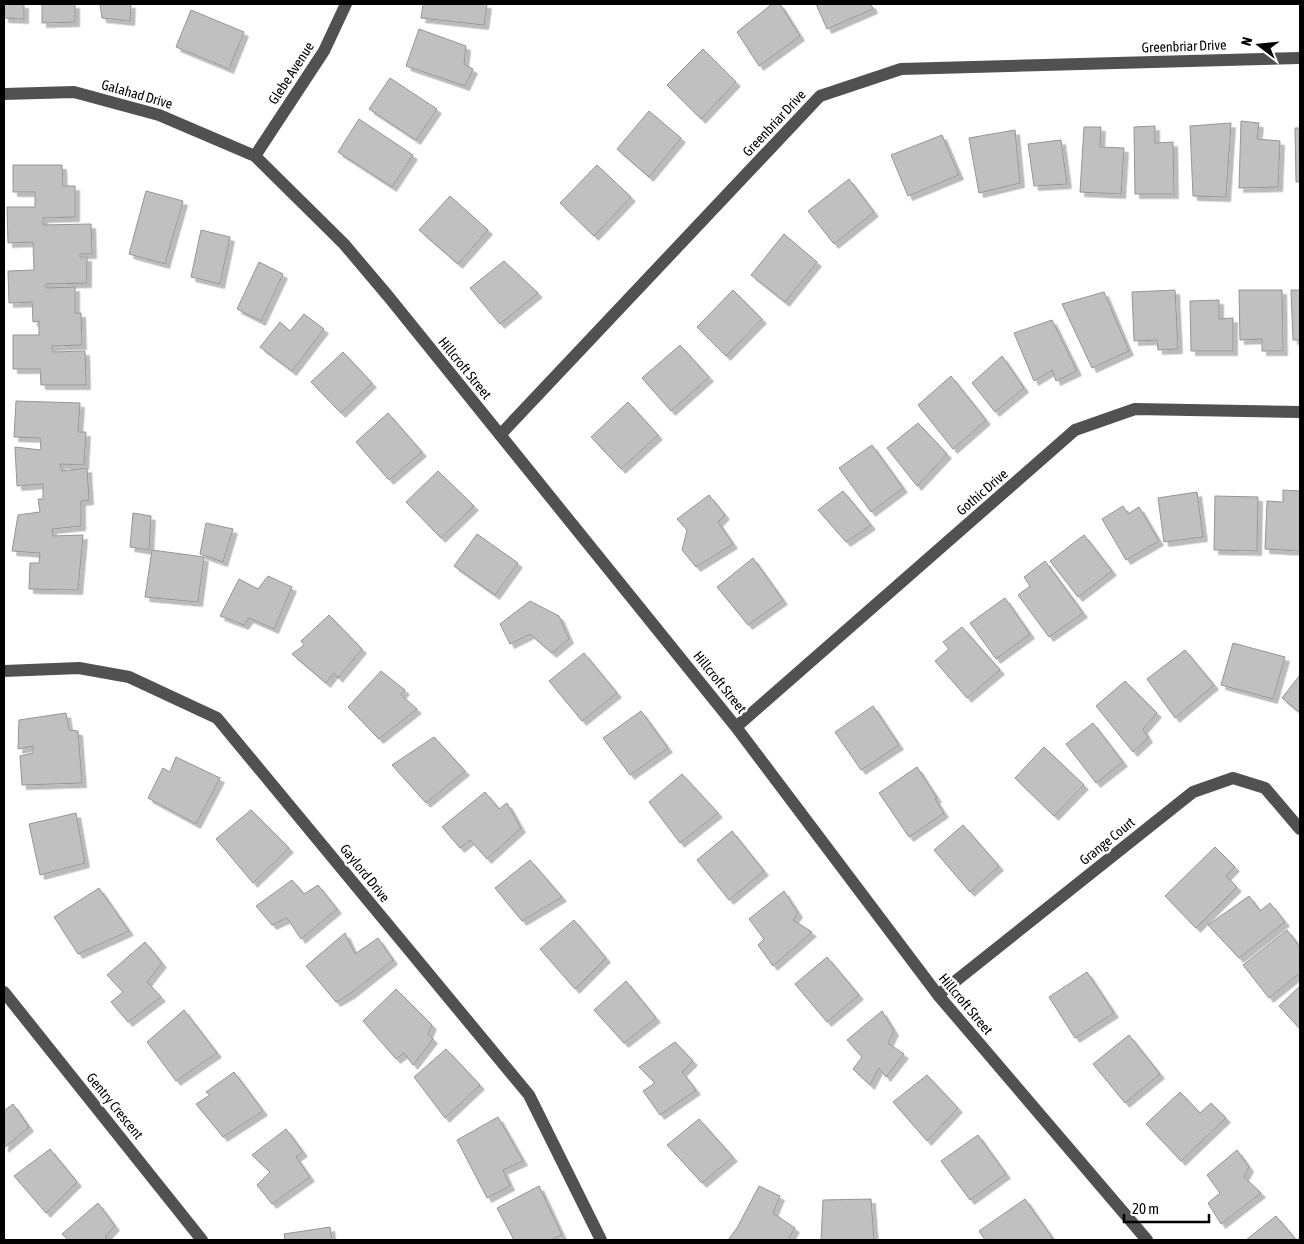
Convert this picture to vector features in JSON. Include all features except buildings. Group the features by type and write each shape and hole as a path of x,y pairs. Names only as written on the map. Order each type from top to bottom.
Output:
{"street":[{"name":"Glebe Avenue","path":"255,156 324,51 346,4"},
{"name":"Greenbriar Drive","path":"500,435 820,96 901,69 1300,58"},
{"name":"Galahad Drive","path":"4,94 74,92 159,115 255,156"},
{"name":"Hillcroft Street","path":"255,156 344,244 736,727 938,995 1142,1239"},
{"name":"Gothic Drive","path":"736,727 1075,430 1135,409 1300,412"},
{"name":"Gaylord Drive","path":"4,671 79,668 129,677 218,718 528,1096 601,1240"},
{"name":"Grange Court","path":"938,995 1193,792 1233,778 1265,788 1300,829"},
{"name":"Gentry Crescent","path":"4,992 202,1240"}]}
